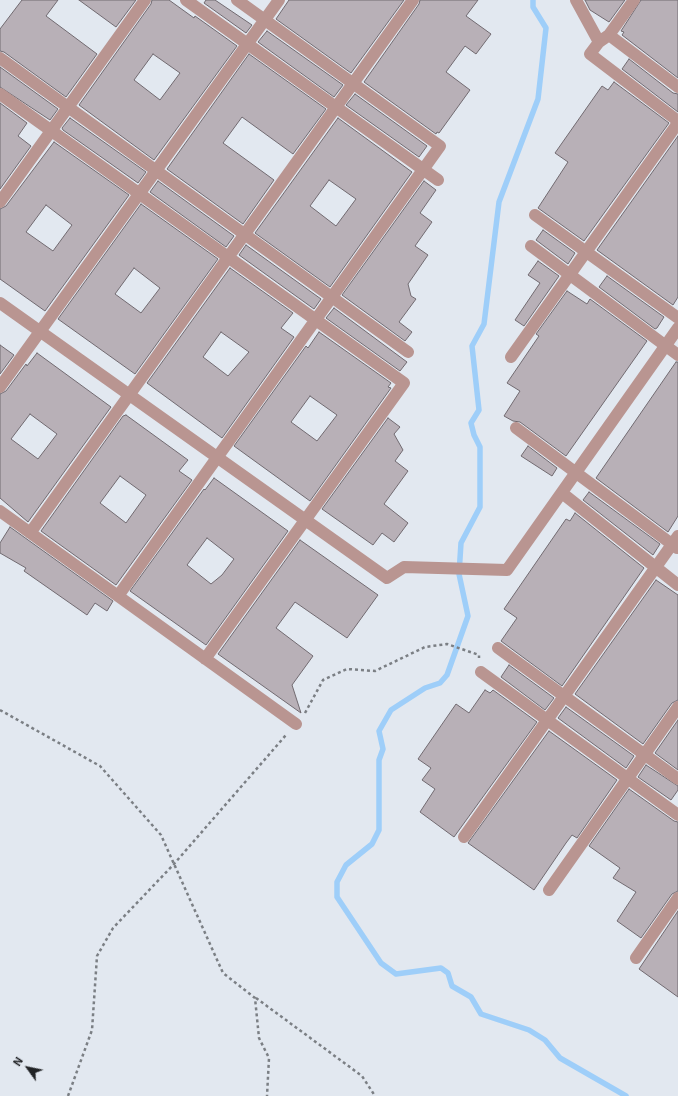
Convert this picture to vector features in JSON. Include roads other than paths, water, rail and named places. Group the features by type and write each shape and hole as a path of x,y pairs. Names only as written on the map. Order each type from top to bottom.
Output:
{"street":[{"path":"0,202 145,0"},
{"path":"186,0 438,180"},
{"path":"118,596 440,146 237,0"},
{"path":"0,387 279,0"},
{"path":"30,533 412,0"},
{"path":"576,0 604,39 678,87"},
{"path":"511,358 678,122 590,54 604,39 634,0"},
{"path":"0,58 408,352"},
{"path":"0,94 404,383 206,659"},
{"path":"535,215 678,318"},
{"path":"531,246 678,355"},
{"path":"0,303 387,578 404,568 507,570 678,328"},
{"path":"464,837 656,567 676,543 516,428"},
{"path":"562,493 678,585"},
{"path":"0,511 296,724"},
{"path":"498,648 678,779"},
{"path":"481,672 678,815"},
{"path":"549,890 678,707"},
{"path":"636,958 678,898"}],"waterway":[{"path":"533,0 533,7 546,28 538,99 499,202 484,324 472,346 479,410 471,423 474,435 480,447 480,507 461,543 459,574 468,616 447,675 440,683 425,688 391,710 379,731 383,749 379,760 379,830 372,844 346,865 337,882 337,897 381,963 396,974 441,968 448,973 452,986 471,997 481,1014 529,1030 545,1040 560,1058 626,1096"}]}
